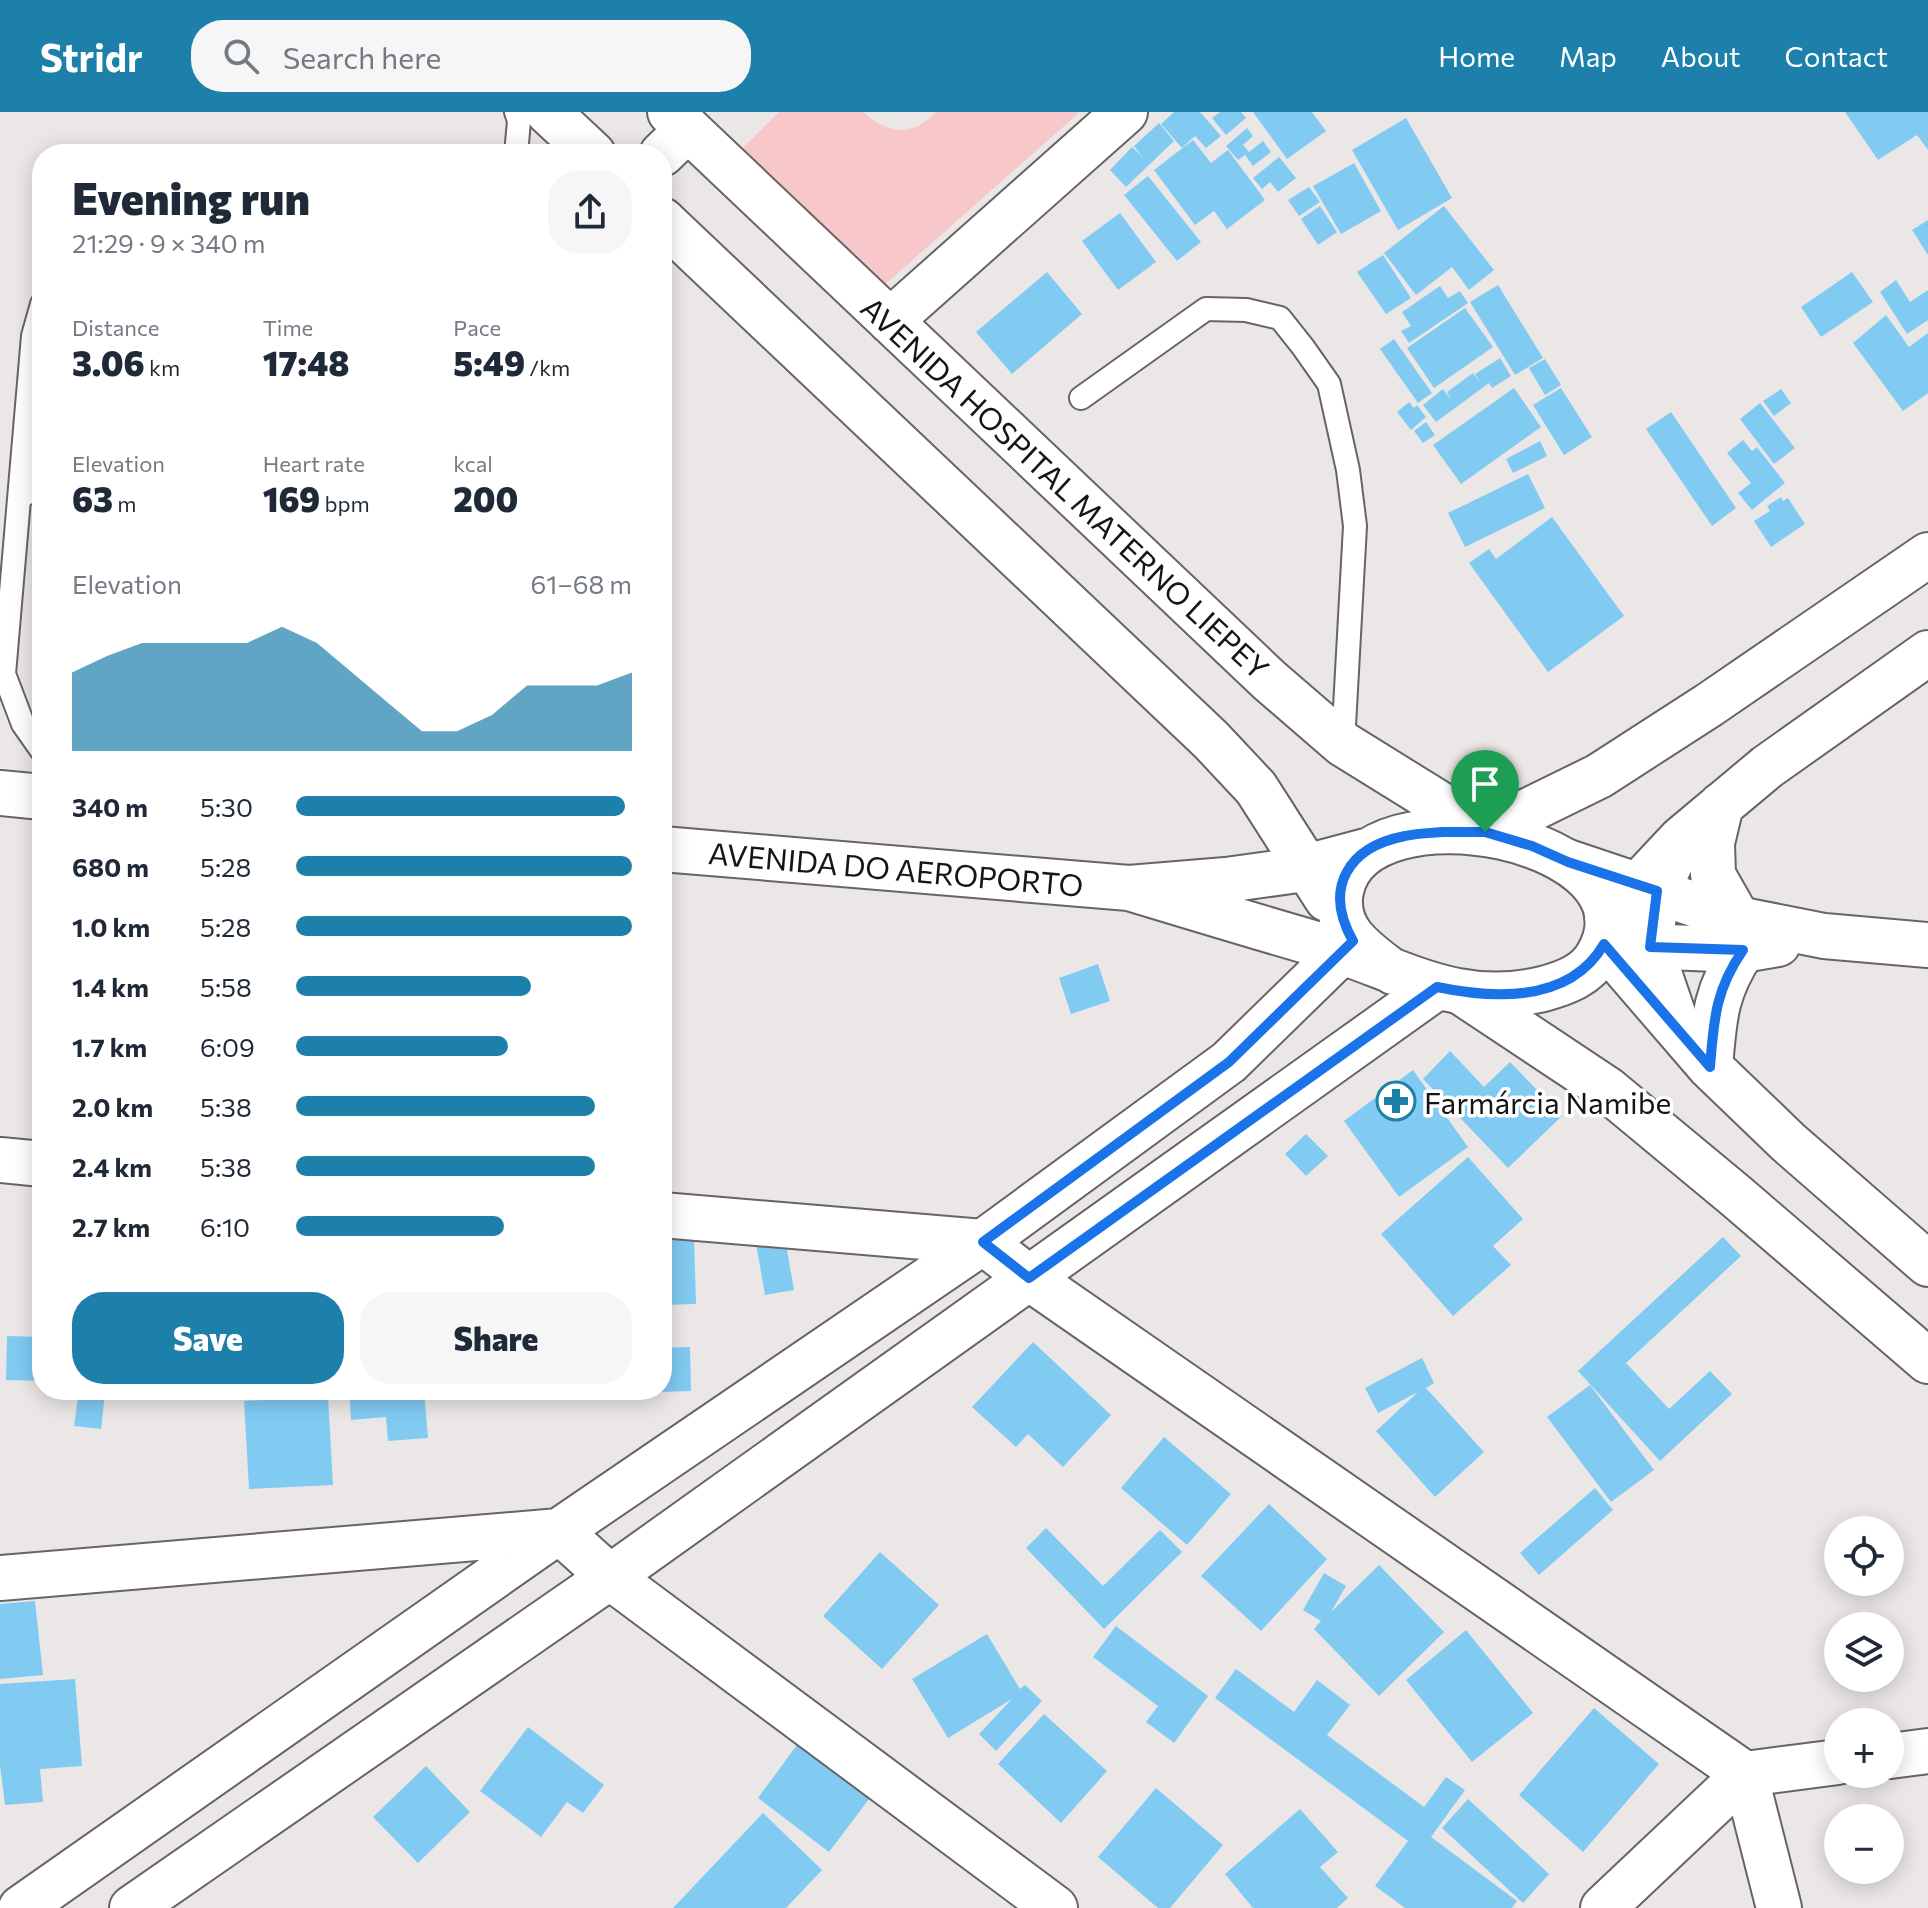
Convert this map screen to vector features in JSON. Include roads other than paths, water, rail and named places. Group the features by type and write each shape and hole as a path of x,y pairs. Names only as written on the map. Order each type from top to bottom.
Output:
{"street":[{"path":"548,112 582,144"},
{"path":"890,321 1125,112"},
{"name":"AVENIDA HOSPITAL MATERNO LIEPEY","path":"681,127 1259,670 1343,744 1485,832"},
{"path":"672,229 1211,740 1256,788 1306,867 1345,938"},
{"path":"1485,832 1599,776 1928,555"},
{"path":"1606,931 1648,888 1681,839 1767,767 1928,653"},
{"path":"0,793 32,796"},
{"path":"1710,1067 1715,1008 1740,934 1713,875 1712,843 1721,805"},
{"path":"1129,888 1226,880 1306,867 1366,851 1406,835 1485,832 1648,888 1740,934"},
{"name":"AVENIDA DO AEROPORTO","path":"672,850 1129,888"},
{"path":"1345,938 1339,902 1343,880 1352,863 1366,851"},
{"path":"1129,888 1345,938 1393,972 1449,989 1494,995 1527,993 1555,986 1577,976 1593,963 1606,931 1606,906 1598,888 1568,862"},
{"path":"1648,888 1650,947 1678,1028"},
{"path":"1606,931 1650,947 1740,934 1824,936 1928,945"},
{"path":"1606,931 1710,1067 1788,1142 1928,1264"},
{"path":"21,1908 559,1531 983,1242 1229,1062 1345,938"},
{"path":"132,1908 610,1577 1029,1278 1449,989"},
{"path":"1449,989 1607,1089 1928,1361"},
{"path":"0,1160 32,1163"},
{"path":"672,1216 983,1242 1029,1278 1745,1774 1779,1908"},
{"path":"0,1578 559,1531 610,1577 1045,1905"},
{"path":"1904,1754 1928,1751"},
{"path":"1603,1908 1745,1774 1824,1764"}],"lane":[{"path":"516,112 519,121 517,144"},
{"path":"1081,398 1206,309 1246,310 1280,318 1303,347 1329,384 1348,470 1355,526 1343,744"},
{"path":"32,348 2,678 32,737"},
{"path":"20,498 32,489"}],"place":[{"name":"Farmárcia Namibe","path":"1396,1101"}]}
